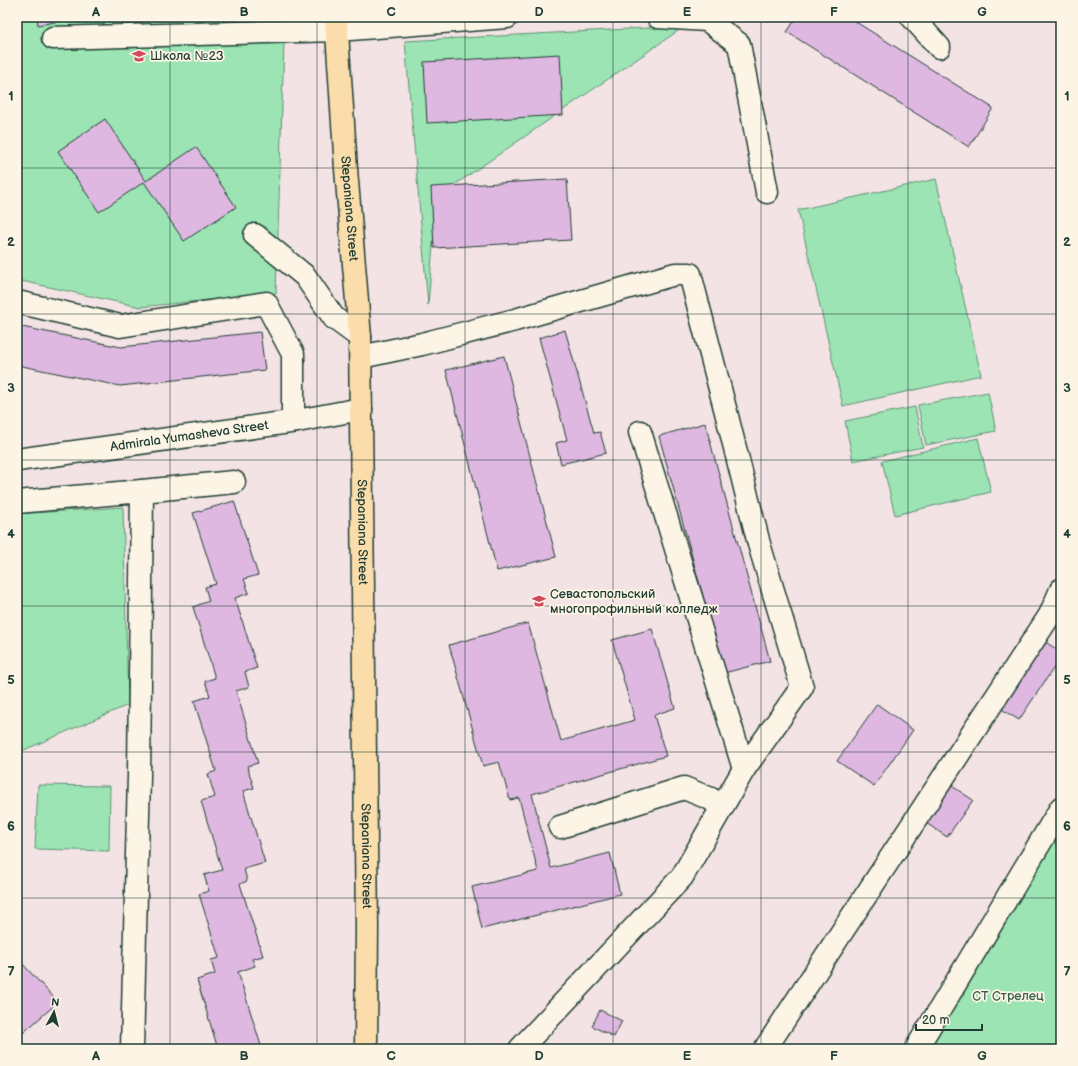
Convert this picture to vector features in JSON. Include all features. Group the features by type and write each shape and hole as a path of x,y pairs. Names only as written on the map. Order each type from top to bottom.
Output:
{"main road":[{"name":"Stepaniana Street","path":"336,23 360,347 367,927 366,1049"}],"street":[{"path":"52,38 336,23 507,17"},
{"path":"658,17 707,20 739,44 767,192"},
{"path":"912,17 939,47"},
{"path":"255,234 305,276 334,318 360,347 422,344 494,326 676,274 690,274 759,544 802,687 744,769 682,877 520,1049"},
{"path":"17,302 120,326 266,303 293,354 293,410 297,421"},
{"name":"Admirala Yumasheva Street","path":"17,460 297,421 361,409"},
{"path":"640,432 744,769"},
{"path":"17,502 142,492 234,482"},
{"path":"132,1049 139,776 142,492"},
{"path":"765,1049 1050,615 1061,590"},
{"path":"560,827 684,788 711,799 722,808"},
{"path":"916,1049 1061,808"}],"green space":[{"path":"17,17 279,17 284,42 276,293 140,307 17,280"},
{"path":"685,26 437,197 428,305 405,41"},
{"path":"936,179 981,375 843,406 798,210"},
{"path":"988,392 996,431 926,445 918,405"},
{"path":"915,407 923,447 853,461 845,421"},
{"path":"978,438 991,492 895,515 882,461"},
{"path":"123,507 128,705 17,753 17,514"},
{"path":"38,785 110,786 109,851 35,849"},
{"name":"СТ Стрелец","path":"1061,824 1061,1049 908,1049"}],"building":[{"path":"37,17 83,17 38,25"},
{"path":"797,17 848,17 993,108 969,147 787,32"},
{"path":"560,54 563,115 427,123 424,62"},
{"path":"105,119 146,181 196,147 236,207 184,241 144,182 99,212 58,151"},
{"path":"567,179 571,240 434,248 431,187"},
{"path":"17,326 121,347 260,332 265,370 120,386 17,365"},
{"path":"565,330 594,433 600,432 606,453 561,464 556,443 567,440 539,338"},
{"path":"504,356 556,557 497,571 446,370"},
{"path":"705,423 770,661 724,673 659,436"},
{"path":"234,501 258,575 244,579 249,593 235,598 257,668 245,672 249,687 236,691 258,763 247,766 254,788 243,791 265,863 244,869 247,881 240,884 263,956 252,959 255,966 238,972 262,1049 218,1049 197,980 215,974 211,960 219,958 199,894 209,891 204,875 222,870 201,801 215,797 208,774 216,771 194,701 210,696 205,681 215,678 193,607 209,601 205,587 216,584 193,513"},
{"path":"528,623 561,741 635,720 612,640 652,629 675,708 654,715 666,756 532,794 551,868 610,853 620,894 482,929 472,887 538,871 519,798 510,800 499,762 483,766 449,645"},
{"path":"1039,638 1061,652 1061,657 1019,720 995,705"},
{"path":"877,704 913,730 874,786 837,761"},
{"path":"952,786 973,800 947,837 926,823"},
{"path":"17,958 58,1002 23,1033 17,1027"},
{"path":"600,1010 622,1021 614,1037 592,1026"},
{"path":"589,1045 599,1049 587,1049"}],"place":[{"name":"Школа №23","path":"139,56"},
{"name":"Севастопольский многопрофильный колледж","path":"539,601"}]}
